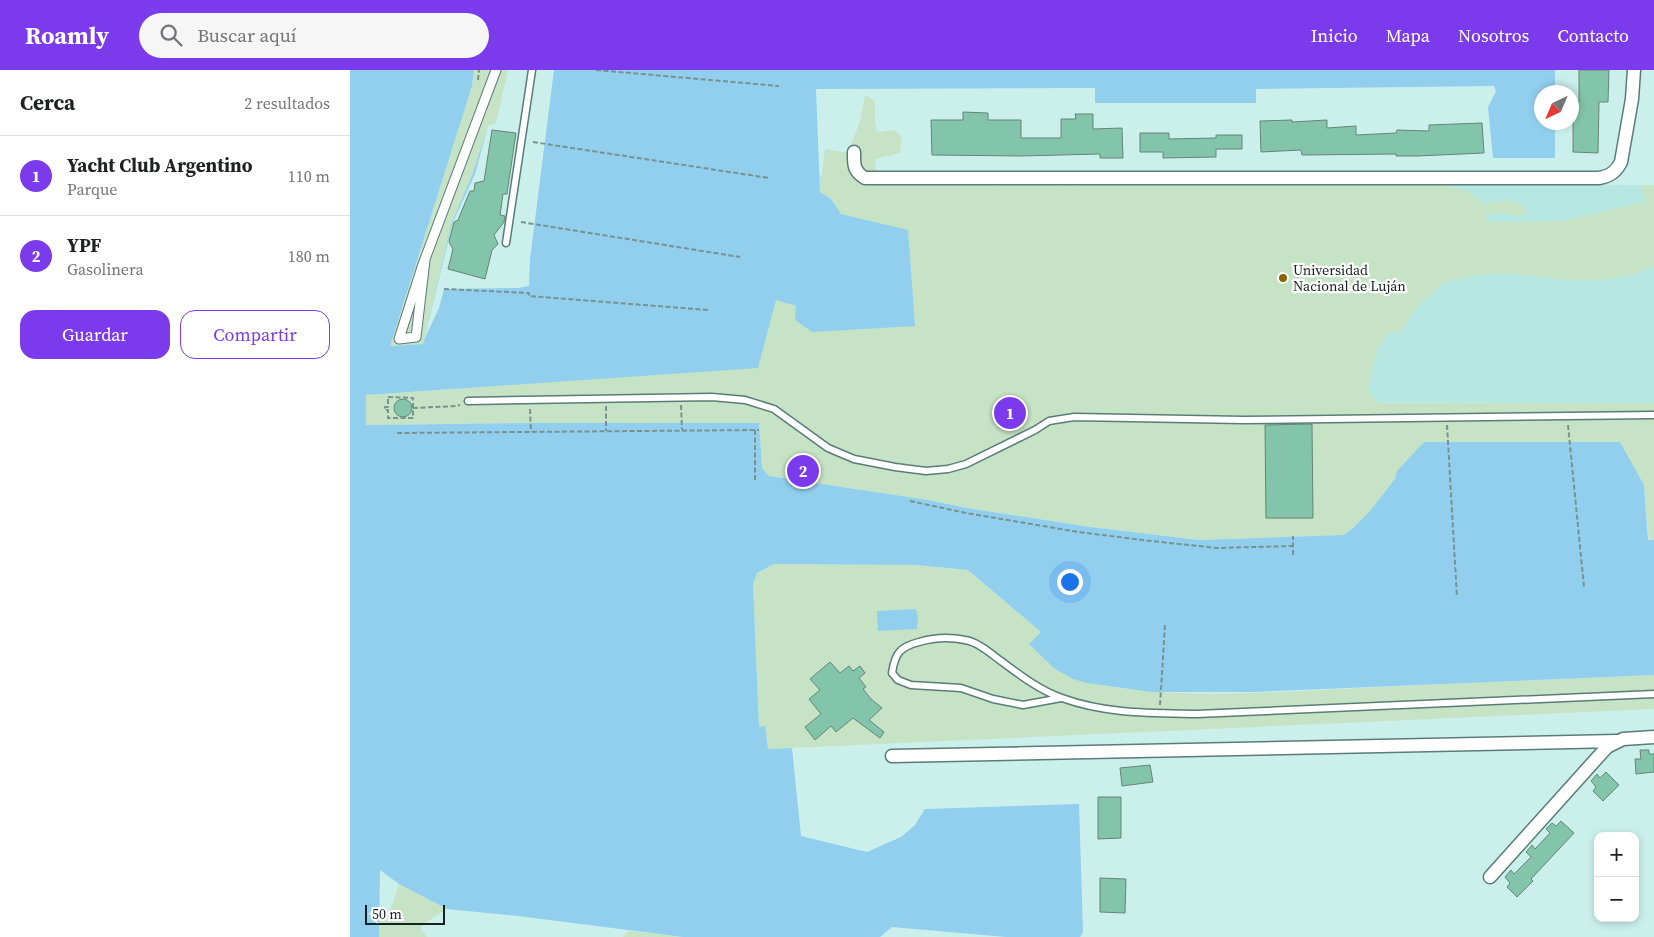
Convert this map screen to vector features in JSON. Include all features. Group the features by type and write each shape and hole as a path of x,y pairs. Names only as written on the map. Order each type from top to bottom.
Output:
{"street":[{"path":"425,260 416,337 399,338 422,267 496,70"},
{"path":"854,152 854,169 865,178 1599,178 1613,173 1618,169 1621,162 1632,99 1634,70"},
{"path":"1490,878 1607,748 1623,739 1654,737"},
{"path":"892,756 1617,741"}],"lane":[{"path":"506,243 532,70"},
{"path":"468,401 730,398 774,409 828,448 854,459 895,468 926,470 948,469 966,464 1035,430 1049,421 1074,418 1243,420 1654,415"},
{"path":"1061,698 1023,705 993,699 961,688 911,685 898,680 892,673 894,660 902,648 914,643 931,639 965,640 989,652 1032,684 1061,698 1110,710 1160,713 1217,713 1654,694"}],"path":[{"path":"478,80 479,70"},
{"path":"596,70 779,86"},
{"path":"533,142 768,178"},
{"path":"521,222 740,258"},
{"path":"444,289 529,293 529,296 708,310"},
{"path":"388,397 413,398 413,408 412,418 388,418 388,410 385,410 385,407 388,407 388,397"},
{"path":"681,398 682,430"},
{"path":"606,399 606,431"},
{"path":"530,400 531,432"},
{"path":"413,408 457,406 468,401"},
{"path":"1567,416 1584,587"},
{"path":"1446,418 1456,597"},
{"path":"755,430 756,480"},
{"path":"397,433 759,430"},
{"path":"910,501 966,513 1142,540 1217,548 1294,546"},
{"path":"1293,536 1293,555"},
{"path":"1160,713 1165,625"}],"shaded area":[{"path":"350,70 474,70 472,86 390,346 423,344 452,222 473,173 488,126 475,174 453,222 424,340 439,308 444,289 518,288 529,286 530,259 554,70 1555,70 1555,85 1534,85 1534,130 1555,130 1555,158 1493,158 1488,107 1496,91 1494,86 1256,89 1256,103 1095,103 1095,88 816,89 820,192 831,199 841,214 908,230 915,326 812,332 795,320 796,306 776,300 758,368 366,395 366,425 759,423 762,468 769,476 1090,527 1199,540 1343,535 1370,511 1395,479 1397,471 1424,442 1620,442 1644,485 1648,540 1654,540 1654,675 1254,692 1151,692 1087,683 1073,679 1055,669 1029,644 1041,632 968,570 917,565 774,564 757,573 753,584 759,727 765,726 768,749 792,748 801,836 867,852 901,837 915,825 925,809 1079,804 1083,932 1080,937 1006,937 892,927 880,937 683,937 447,909 399,884 380,870 379,937 350,937"},
{"name":"Universidad Nacional de Luján","path":"819,175 855,184 1654,185 1654,403 921,402 820,192"},
{"path":"916,609 918,615 917,629 878,631 877,611"}],"green space":[{"path":"474,70 508,70 496,123 488,126 473,173 452,222 423,344 390,346 472,86"},
{"path":"865,95 875,101 877,132 894,130 902,137 900,153 875,159 877,186 1451,185 1452,188 1466,190 1484,204 1508,201 1518,204 1528,212 1514,216 1501,212 1486,216 1485,222 1566,221 1642,202 1646,203 1639,188 1654,185 1654,266 1636,274 1606,280 1565,280 1512,274 1478,275 1445,282 1415,309 1403,330 1391,333 1381,343 1372,368 1368,391 1378,403 1654,403 1654,540 1649,541 1644,485 1619,442 1424,442 1377,504 1343,535 1199,540 1090,527 769,476 762,468 759,423 366,425 366,395 457,389 776,299 797,306 848,216 841,214 831,199 820,192 825,149 848,153 860,121"},
{"path":"774,564 917,565 968,570 1041,632 1073,679 1107,686 1143,691 1217,694 1654,675 1654,709 768,749 765,727 759,727 753,584 757,573"},
{"path":"399,884 447,909 420,928 427,937 379,937 379,923 391,908"},
{"path":"628,931 683,937 623,937"}],"building":[{"path":"1579,70 1609,70 1608,102 1599,102 1598,153 1573,152 1573,130 1579,130"},
{"path":"963,112 988,113 988,120 1021,120 1021,138 1061,138 1061,119 1076,119 1075,114 1093,114 1093,129 1122,128 1123,158 1100,158 1100,154 1021,156 932,155 931,120 963,120"},
{"path":"1292,120 1292,122 1327,120 1327,128 1356,126 1356,135 1396,133 1397,130 1429,131 1429,125 1482,123 1484,153 1396,156 1396,154 1302,155 1301,150 1261,152 1260,121"},
{"path":"492,130 516,133 507,194 503,194 500,215 505,216 504,222 494,235 498,244 492,250 485,279 448,269 453,249 449,242 454,222 458,220 470,191 474,191 475,183 484,181"},
{"path":"1140,133 1169,133 1169,139 1216,138 1216,135 1242,135 1242,149 1216,149 1216,157 1163,158 1163,152 1140,152"},
{"path":"399,399 407,399 412,404 410,415 399,417 394,412 394,404"},
{"path":"1312,424 1313,518 1266,518 1265,425"},
{"path":"830,662 840,673 849,666 853,671 860,666 865,673 859,678 866,687 863,689 882,708 869,720 884,732 880,738 853,718 836,732 831,726 815,740 805,727 821,714 809,699 820,690 810,679"},
{"path":"1640,750 1649,750 1649,754 1654,754 1654,772 1636,774 1635,759 1641,759"},
{"path":"1150,765 1153,782 1122,786 1120,768"},
{"path":"1606,772 1619,785 1603,801 1593,791 1596,787 1591,781 1597,774 1600,778"},
{"path":"1098,797 1121,797 1121,838 1098,839"},
{"path":"1561,821 1574,833 1531,879 1533,881 1517,897 1507,887 1510,883 1505,877 1511,870 1514,874 1531,857 1526,852 1532,845 1535,849 1550,833 1546,829 1552,823 1556,826"},
{"path":"1100,878 1126,879 1125,913 1100,912"}],"place":[{"name":"Universidad Nacional de Luján","path":"1283,278"},
{"name":"Yacht Club Argentino","path":"1010,413"},
{"name":"YPF","path":"803,471"}]}
